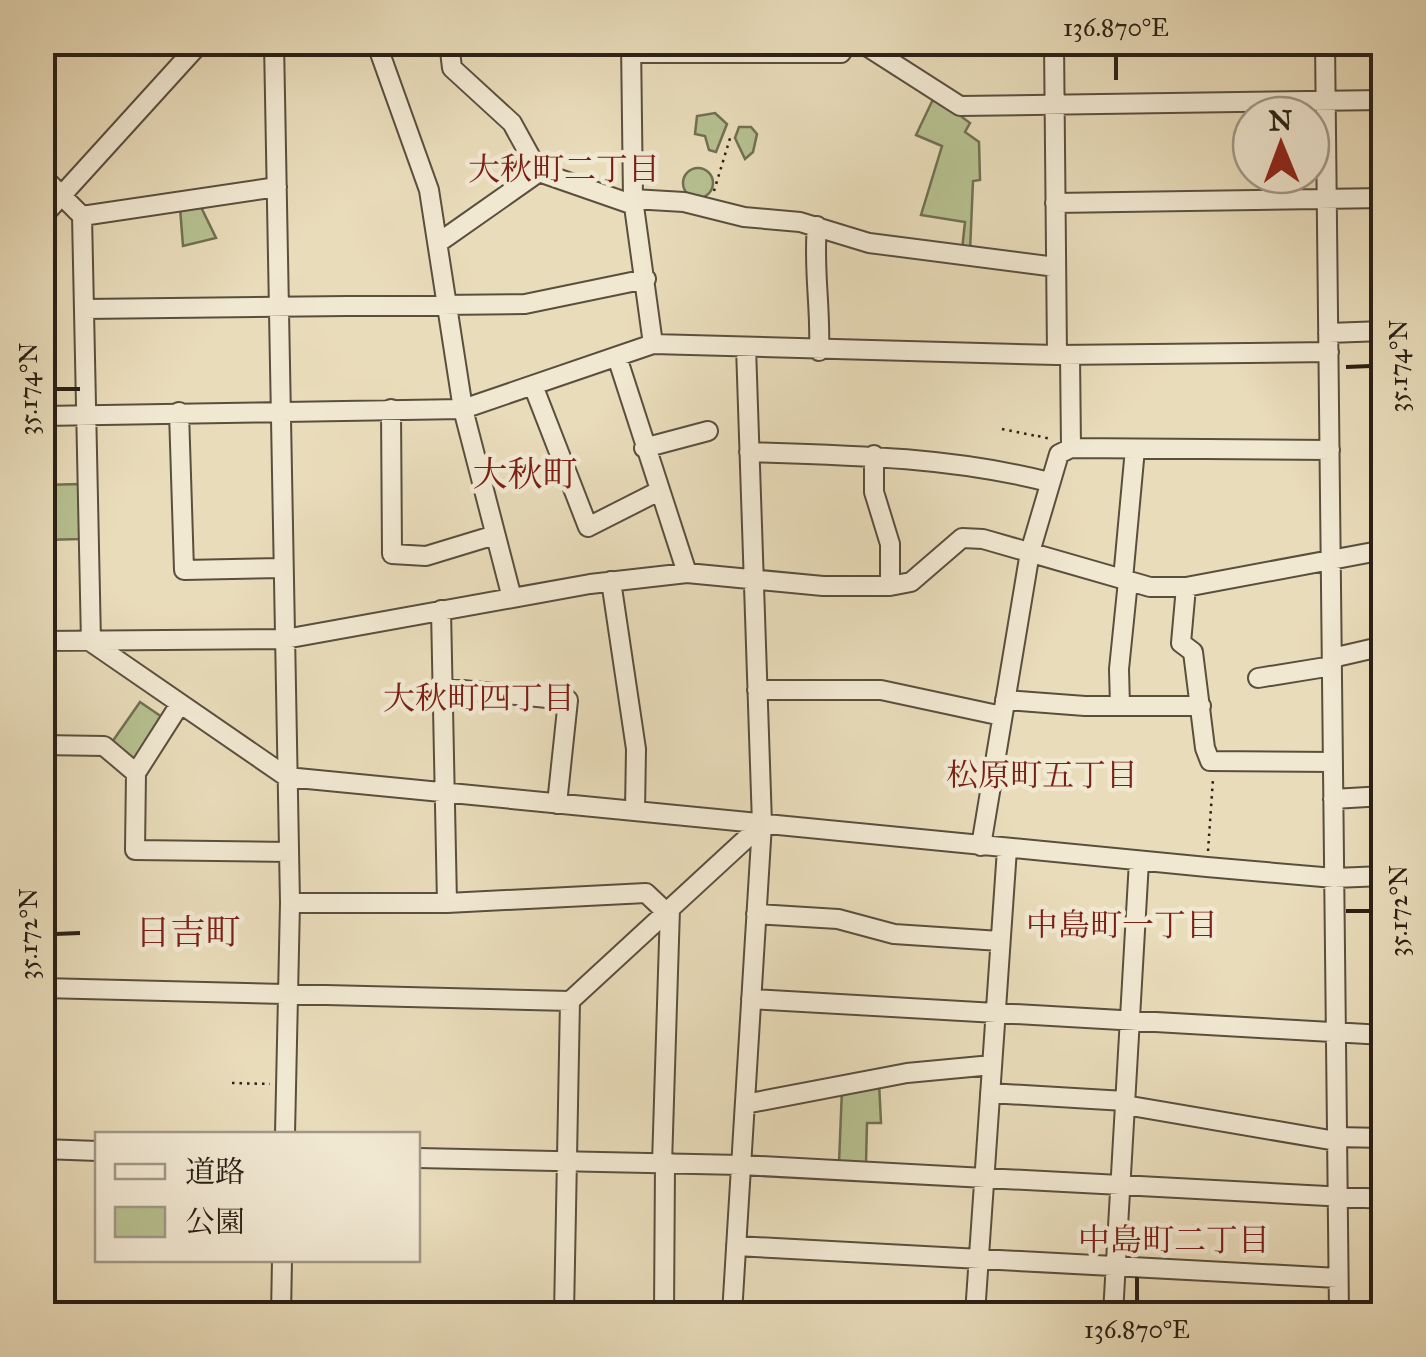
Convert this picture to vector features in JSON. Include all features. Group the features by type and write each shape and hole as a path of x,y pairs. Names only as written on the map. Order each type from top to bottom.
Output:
{"street":[{"path":"42,217 201,42"},
{"path":"274,42 290,903 285,1132"},
{"path":"376,42 429,190 463,409 512,598"},
{"path":"449,42 452,68 512,123 539,172 633,202 708,208 817,226 869,242 1056,267"},
{"path":"653,344 633,202 631,48 841,54 848,42"},
{"path":"860,42 960,106 1231,101"},
{"path":"1054,42 1056,267 1071,448"},
{"path":"1325,42 1326,95"},
{"path":"1331,100 1384,100"},
{"path":"438,243 539,172"},
{"path":"42,176 82,216 91,642"},
{"path":"82,216 277,188"},
{"path":"1327,195 1339,1314"},
{"path":"1055,202 1384,198"},
{"path":"817,226 814,258 822,298 818,351"},
{"path":"84,309 524,304 593,286 646,279"},
{"path":"1328,332 1384,331"},
{"path":"42,416 463,409 534,388 653,344 1063,355 1328,352"},
{"path":"732,1314 762,824 746,347"},
{"path":"616,357 657,492 687,573"},
{"path":"534,388 588,526 657,492"},
{"path":"392,409 392,554 426,556 495,535"},
{"path":"179,412 184,570 283,568"},
{"path":"644,448 708,431"},
{"path":"982,846 1030,552 1059,454 1071,448 1330,450"},
{"path":"1120,706 1119,670 1135,449"},
{"path":"748,452 874,455 998,469 1049,482"},
{"path":"874,455 874,492 890,544 890,586"},
{"path":"42,641 285,639 610,581 687,573 752,581 890,586 911,582 962,538 1030,552 1150,587 1186,587 1384,550"},
{"path":"610,581 636,749 635,811"},
{"path":"1186,587 1181,642 1193,652 1205,748 1213,761 1333,762"},
{"path":"441,610 447,904"},
{"path":"91,642 287,778 1139,861 1334,878 1384,876"},
{"path":"1258,678 1384,646"},
{"path":"442,688 568,700 558,804"},
{"path":"758,690 882,690 1004,708 1201,706"},
{"path":"180,704 136,773 134,850 289,852"},
{"path":"42,745 104,746 136,773"},
{"path":"1334,799 1384,796"},
{"path":"42,988 570,1001 762,824"},
{"path":"975,1314 1006,849"},
{"path":"1113,1314 1139,861"},
{"path":"290,903 447,904 646,893 668,910"},
{"path":"664,1314 668,910"},
{"path":"756,914 838,918 894,934 1000,940"},
{"path":"751,1000 1384,1035"},
{"path":"564,1314 570,1001"},
{"path":"745,1104 907,1074 992,1066"},
{"path":"990,1093 1125,1103 1336,1139 1384,1138"},
{"path":"42,1149 95,1150"},
{"path":"420,1158 741,1166 1384,1199"},
{"path":"736,1246 1338,1278"},
{"path":"281,1314 282,1262"}],"path":[{"path":"708,208 731,135"},
{"path":"1002,428 1052,439"},
{"path":"1207,867 1213,761"},
{"path":"232,1083 286,1084"}],"green space":[{"path":"936,93 964,111 962,117 970,123 965,132 979,142 980,180 973,181 970,251 962,250 965,222 921,215 942,146 916,135"},
{"path":"715,113 727,124 716,152 709,150 705,136 695,134 697,116"},
{"path":"739,127 751,127 757,134 753,152 745,159 735,138"},
{"path":"698,168 709,172 713,183 709,194 698,198 687,194 683,183 687,172"},
{"path":"201,207 216,238 183,246 180,208"},
{"path":"80,484 81,539 43,540 42,485"},
{"path":"140,702 165,719 135,762 110,745"},
{"path":"879,1082 881,1123 867,1123 866,1164 839,1163 842,1089"}],"district":[{"name":"大秋町二丁目","path":"564,169"},
{"name":"大秋町","path":"525,474"},
{"name":"大秋町四丁目","path":"479,698"},
{"name":"松原町五丁目","path":"1042,775"},
{"name":"中島町一丁目","path":"1122,925"},
{"name":"日吉町","path":"188,932"},
{"name":"中島町二丁目","path":"1174,1240"}]}
